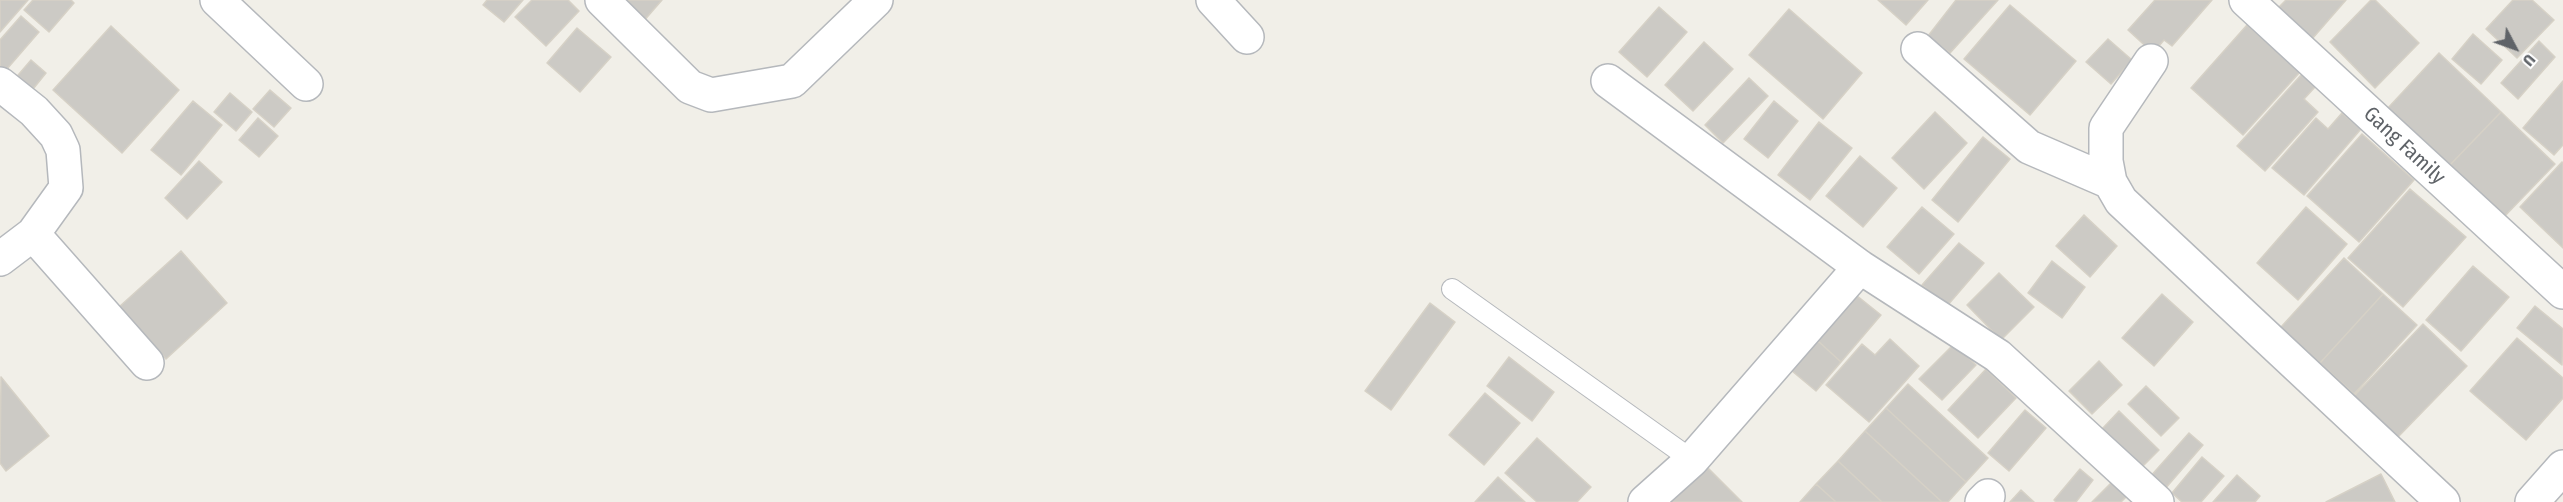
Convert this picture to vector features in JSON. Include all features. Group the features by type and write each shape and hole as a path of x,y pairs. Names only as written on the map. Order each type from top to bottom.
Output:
{"street":[{"path":"217,0 306,84"},
{"path":"602,0 690,87 711,95 792,81 876,0"},
{"path":"1213,0 1246,37"},
{"name":"Gang Family","path":"2246,0 2563,292"},
{"path":"1918,50 2029,147 2110,182"},
{"path":"2151,61 2106,128 2106,161 2110,182 2121,201 2443,502"},
{"path":"1608,81 1860,267 1998,356 2157,502"},
{"path":"0,84 34,111 56,135 63,150 66,188 33,234 0,259"},
{"path":"33,234 147,363"},
{"path":"1645,502 1692,460 1860,267"},
{"path":"2532,502 2563,467"}],"lane":[{"path":"1452,289 1692,460"}],"building":[{"path":"0,0 28,0 0,32"},
{"path":"33,0 71,0 74,3 49,32 24,10"},
{"path":"487,0 523,0 504,22 483,5"},
{"path":"532,0 568,0 579,11 546,46 515,17"},
{"path":"616,0 662,0 642,23"},
{"path":"1878,0 1928,0 1906,25"},
{"path":"1956,0 1998,0 1950,53 1928,36"},
{"path":"2155,0 2212,0 2172,46 2164,40 2153,53 2128,30"},
{"path":"2286,0 2346,0 2312,39 2278,8"},
{"path":"2371,0 2375,0 2419,43 2375,88 2330,42"},
{"path":"2513,0 2532,0 2554,20 2517,58 2486,29"},
{"path":"2010,5 2076,61 2030,115 1964,59"},
{"path":"1659,7 1687,32 1647,77 1619,52"},
{"path":"1789,9 1862,73 1823,119 1749,55"},
{"path":"21,16 39,32 0,77 0,40"},
{"path":"2247,25 2300,72 2243,135 2191,88"},
{"path":"111,26 179,90 122,153 53,90"},
{"path":"577,28 611,57 580,92 547,63"},
{"path":"2473,34 2502,60 2481,84 2452,59"},
{"path":"2108,39 2132,60 2111,84 2086,62"},
{"path":"2539,41 2555,57 2518,99 2501,83"},
{"path":"1704,42 1733,69 1693,111 1665,85"},
{"path":"2439,53 2501,112 2448,167 2387,109"},
{"path":"31,60 46,73 29,94 13,81"},
{"path":"2302,74 2316,86 2304,99 2318,112 2265,171 2237,146"},
{"path":"1749,78 1768,96 1723,143 1705,125"},
{"path":"2563,81 2563,145 2554,155 2523,128"},
{"path":"270,90 291,108 274,127 253,109"},
{"path":"230,93 252,112 236,131 214,112"},
{"path":"193,101 222,125 181,175 151,150"},
{"path":"1774,101 1798,121 1768,158 1744,139"},
{"path":"1935,112 1967,143 1924,189 1892,158"},
{"path":"2501,112 2555,164 2502,219 2448,167"},
{"path":"2342,113 2361,129 2304,195 2272,168 2316,118 2328,129"},
{"path":"258,118 278,136 259,157 239,140"},
{"path":"1819,122 1852,148 1810,200 1778,175"},
{"path":"2362,134 2414,180 2359,242 2307,196"},
{"path":"1983,137 2010,159 1958,222 1932,200"},
{"path":"1860,156 1897,188 1863,227 1826,196"},
{"path":"199,161 222,182 187,219 165,198"},
{"path":"2563,163 2563,248 2520,207"},
{"path":"2410,189 2466,237 2403,307 2348,258"},
{"path":"1922,207 1954,234 1919,274 1887,247"},
{"path":"2306,207 2347,244 2298,300 2257,263"},
{"path":"2084,215 2117,246 2090,277 2056,246"},
{"path":"1959,243 1984,263 1947,306 1922,285"},
{"path":"181,251 227,303 166,359 119,307"},
{"path":"2344,258 2383,294 2320,363 2281,327"},
{"path":"2052,261 2085,287 2062,318 2028,293"},
{"path":"2473,266 2509,297 2461,351 2426,320"},
{"path":"1999,273 2034,307 2001,340 1967,305"},
{"path":"2162,294 2193,322 2154,366 2122,338"},
{"path":"2383,294 2417,325 2354,394 2320,363"},
{"path":"1856,295 1881,315 1841,362 1818,341"},
{"path":"1430,303 1455,322 1391,410 1365,391"},
{"path":"2535,306 2563,329 2562,365 2517,328"},
{"path":"2423,324 2467,366 2397,438 2354,396"},
{"path":"2517,338 2563,378 2563,398 2526,440 2470,391"},
{"path":"1890,339 1919,366 1869,422 1826,385 1862,344 1875,355"},
{"path":"1818,341 1841,362 1816,391 1792,371"},
{"path":"1954,344 1976,365 1942,400 1919,379"},
{"path":"1509,357 1554,392 1532,421 1487,386"},
{"path":"2099,361 2122,385 2092,414 2069,391"},
{"path":"1986,369 2016,398 1978,438 1948,410"},
{"path":"1,377 49,436 6,471 0,463"},
{"path":"1908,384 1988,458 1966,482 1886,408"},
{"path":"2146,386 2179,418 2161,436 2128,404"},
{"path":"1485,393 1520,423 1484,465 1449,435"},
{"path":"1886,408 1966,482 1948,502 1942,502 1865,431"},
{"path":"2025,410 2046,428 2009,471 1988,453"},
{"path":"2119,411 2159,450 2142,467 2102,429"},
{"path":"1865,431 1942,502 1882,502 1838,461"},
{"path":"2189,433 2203,445 2164,490 2149,478"},
{"path":"1537,438 1591,487 1577,502 1537,502 1505,473"},
{"path":"2202,457 2224,476 2201,502 2182,502 2172,493"},
{"path":"1838,461 1882,502 1836,502 1816,484"},
{"path":"1703,463 1742,502 1664,502"},
{"path":"2080,469 2093,480 2076,502 2056,502 2054,500"},
{"path":"2381,474 2395,502 2326,502"},
{"path":"2237,475 2260,496 2255,502 2213,502"},
{"path":"1498,477 1525,502 1475,502"},
{"path":"2113,481 2128,495 2121,502 2092,502"},
{"path":"1816,484 1836,502 1800,502"},
{"path":"2021,490 2034,502 2010,502"}]}
